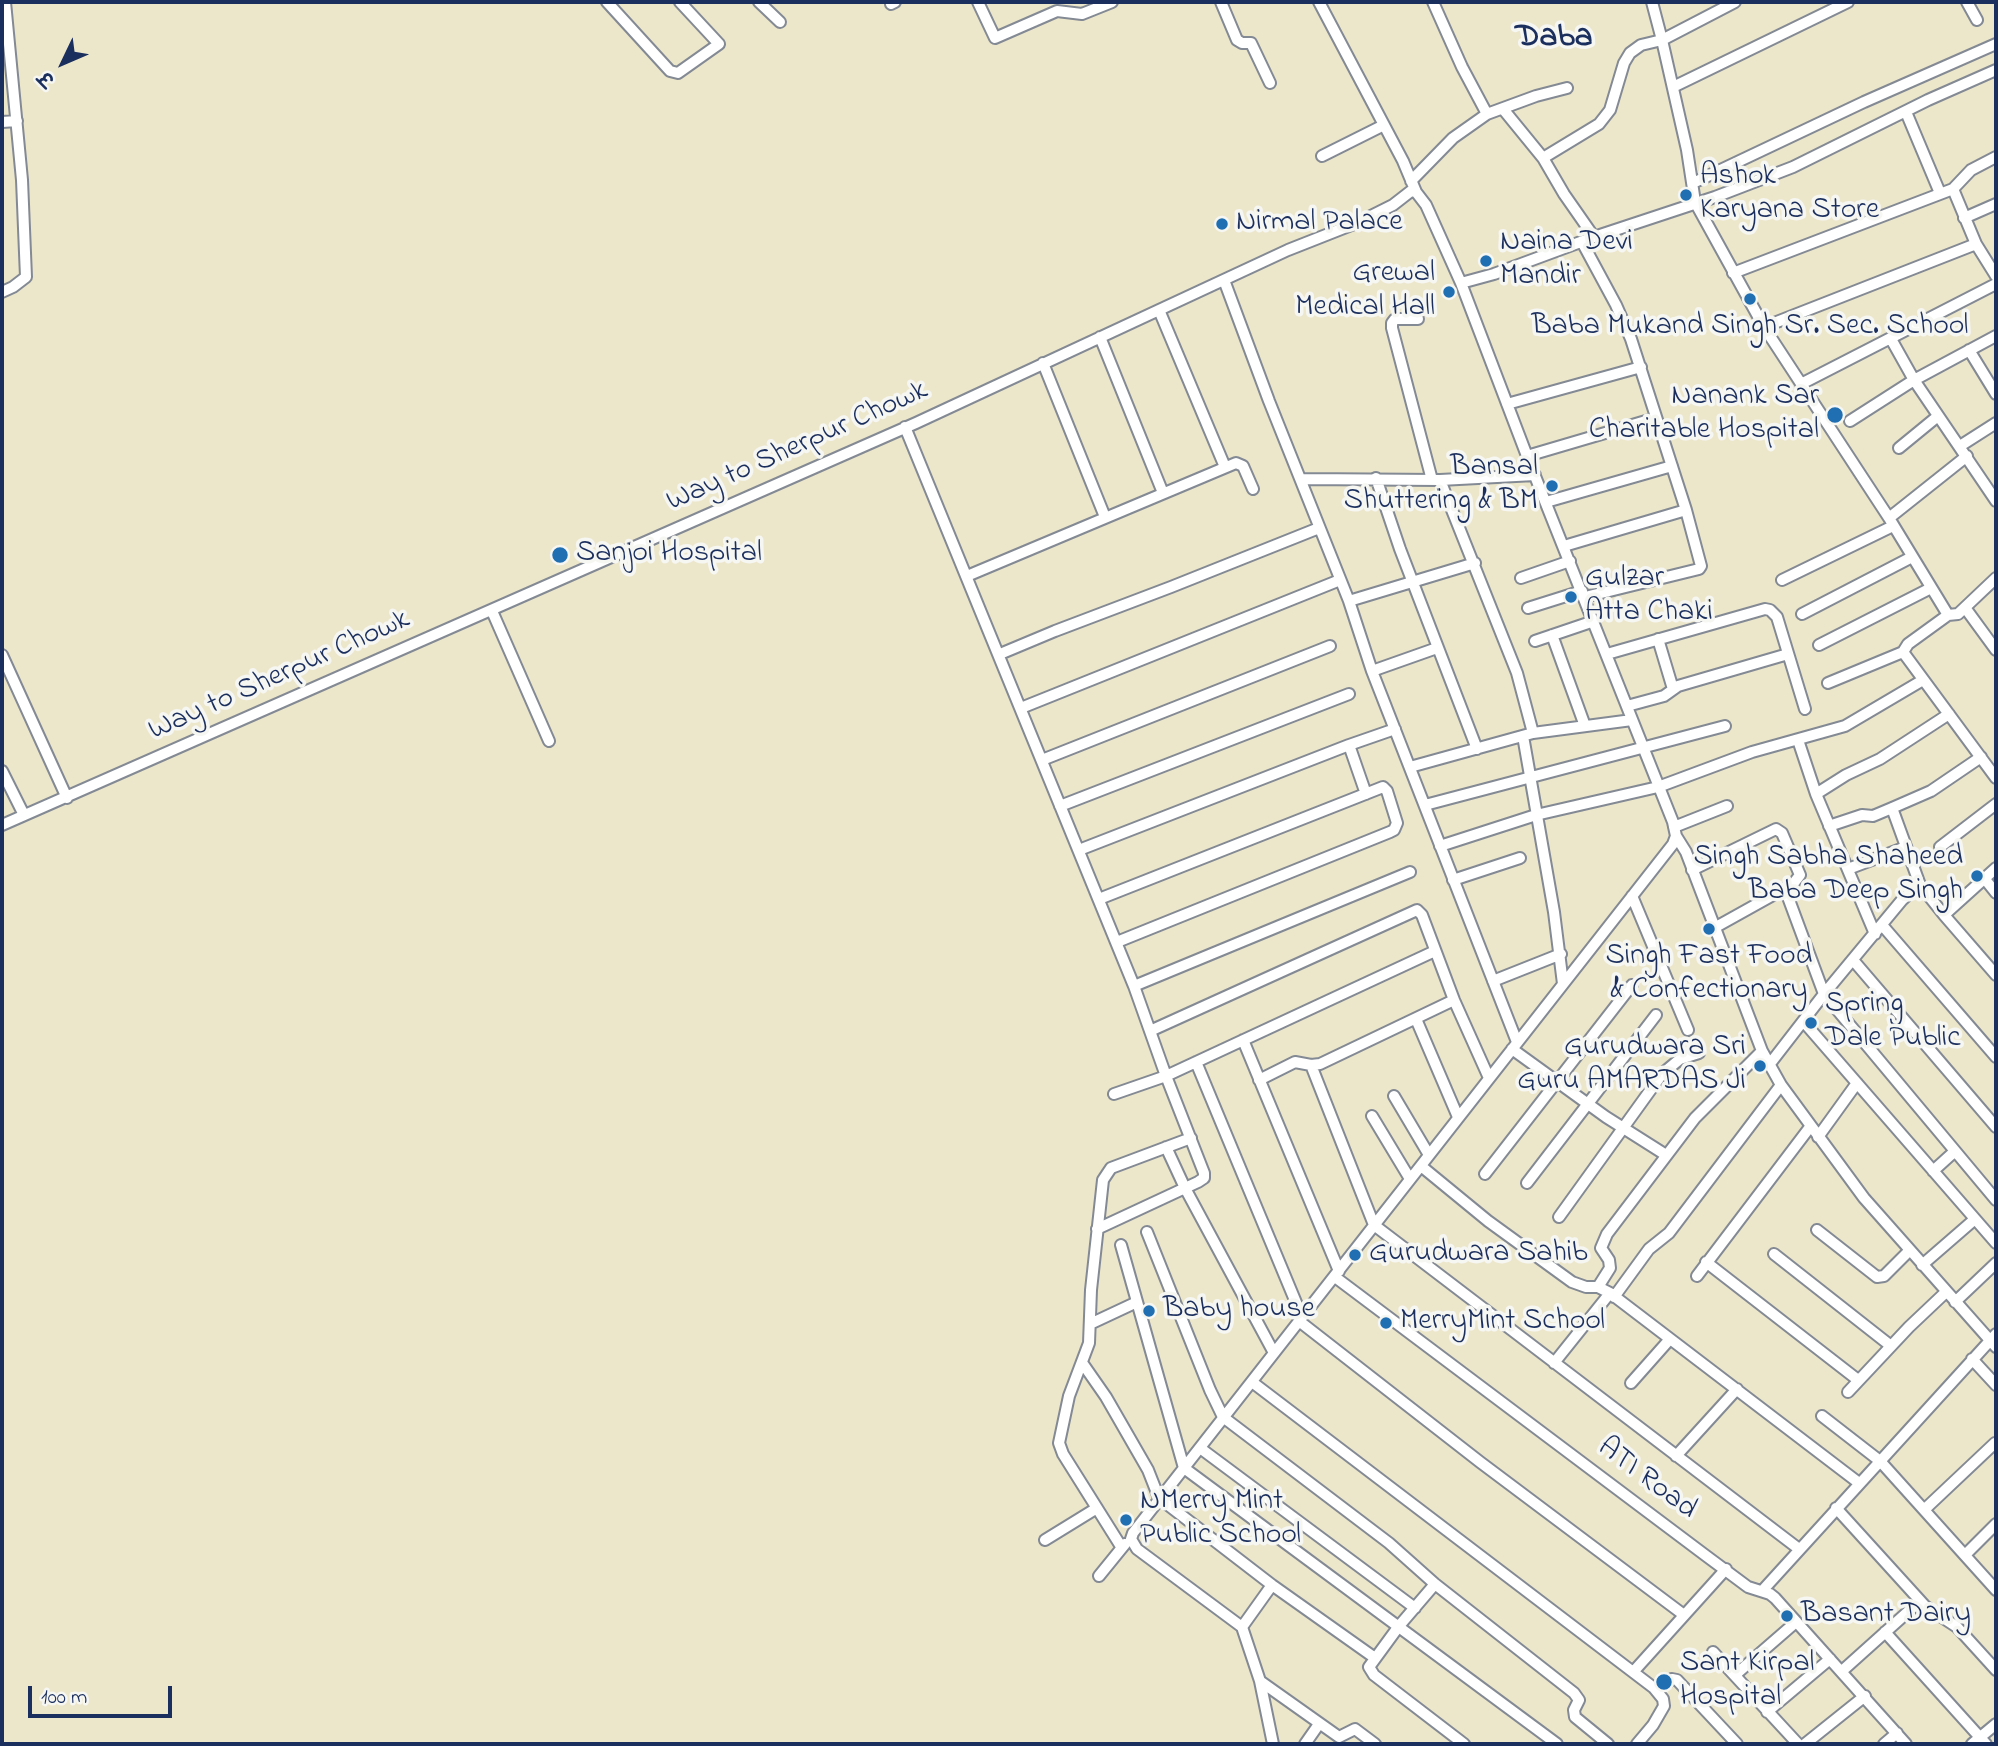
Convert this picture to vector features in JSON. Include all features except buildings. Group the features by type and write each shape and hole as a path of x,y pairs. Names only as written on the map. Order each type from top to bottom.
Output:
{"street":[{"path":"2,292 26,277 17,121 6,42 5,2"},
{"path":"607,2 670,71 678,73 719,44 680,2"},
{"path":"759,2 779,22"},
{"path":"978,2 995,38 1057,11 1082,14 1112,2"},
{"path":"1220,2 1237,40 1251,43 1270,83"},
{"path":"1319,2 1426,205 1461,283 1769,1065 1855,1188 1946,1292 1994,1340 1972,1359 1762,1591"},
{"path":"1433,2 1462,67 1487,114"},
{"path":"1652,2 1695,202 1764,327 1948,615"},
{"path":"1543,159 1599,124 1610,110 1624,63 1630,53 1641,44 1662,40 1735,2"},
{"path":"1672,87 1848,2"},
{"path":"1967,2 1977,20"},
{"path":"1693,183 1996,44"},
{"path":"1461,283 1715,197 1793,167 1996,70"},
{"name":"Way to Sherpur Chowk","path":"2,825 492,611 905,427 1288,250 1359,222 1393,205 1411,191 1453,138 1487,114 1567,88"},
{"path":"1503,108 1543,159 1594,237"},
{"path":"1906,111 1940,192"},
{"path":"2,122 17,121"},
{"path":"1322,156 1384,125"},
{"path":"1733,273 1953,189 1971,170 1996,158"},
{"path":"1953,189 1976,244 1996,276"},
{"path":"1964,218 1996,204"},
{"path":"1528,608 1699,569 1701,564 1641,367 1616,305 1582,242"},
{"path":"1764,327 1976,244"},
{"path":"1985,259 1996,254"},
{"path":"1224,280 1349,601 1372,671 1493,981 1515,1045 1555,1082 1667,1155"},
{"path":"1801,384 1996,284"},
{"path":"1159,310 1225,467"},
{"path":"1418,319 1395,319 1392,328 1436,480 1475,564 1517,673 1528,734 1536,815 1561,954 1563,984"},
{"path":"1850,421 1914,380 1996,336"},
{"path":"1100,337 1163,493"},
{"path":"1891,339 1914,380 1996,500"},
{"path":"1969,350 1996,394"},
{"path":"1043,363 1105,517"},
{"path":"1507,404 1641,367"},
{"path":"1899,449 1938,416"},
{"path":"1527,456 1656,418"},
{"path":"1783,580 1891,522 1996,423"},
{"path":"905,427 1117,942 1204,1178 1097,1229"},
{"path":"967,576 1236,463 1240,464 1253,489"},
{"path":"1546,502 1671,466"},
{"path":"1302,479 1436,480 1535,475"},
{"path":"1376,478 1437,648 1477,749"},
{"path":"1564,546 1686,510"},
{"path":"1000,654 1319,527"},
{"path":"1802,614 1912,557"},
{"path":"1521,578 1570,561"},
{"path":"1349,601 1475,564"},
{"path":"1828,683 1903,652 1908,644 1948,615 1955,616 1966,609 1996,579"},
{"path":"1021,708 1340,580"},
{"path":"1819,645 1931,588"},
{"path":"1607,654 1765,609 1774,612 1777,617 1805,709"},
{"path":"1966,609 1996,650"},
{"path":"492,611 549,741"},
{"path":"1535,641 1594,621"},
{"path":"1552,635 1585,726"},
{"path":"1658,639 1673,689"},
{"path":"1042,760 1330,646"},
{"path":"1372,671 1437,648"},
{"path":"1903,652 1996,778"},
{"path":"1627,706 1788,654"},
{"path":"2,655 67,798"},
{"path":"1440,846 1536,815 1658,787 1752,752 1845,726 1923,680"},
{"path":"1060,806 1349,694"},
{"path":"1816,794 1846,775 1880,759 1950,714"},
{"path":"1410,767 1528,734 1632,720"},
{"path":"1425,805 1726,726"},
{"path":"1079,850 1395,729"},
{"path":"1798,740 1829,826 1879,929 1996,1057"},
{"path":"1349,745 1366,794"},
{"path":"1829,826 1862,816 1873,816 1931,791 1981,757"},
{"path":"2,771 24,815"},
{"path":"1099,899 1366,794 1386,789 1397,823 1394,830 1117,942"},
{"path":"1940,847 1996,804"},
{"path":"1675,832 1727,806"},
{"path":"1892,808 1920,886 1996,975"},
{"path":"1692,870 1776,829 1782,833 1800,875 1797,881 1714,928"},
{"path":"1099,1576 1673,845 1675,832"},
{"path":"1848,869 1906,848"},
{"path":"1453,880 1520,858"},
{"path":"1944,915 1996,868"},
{"path":"1134,986 1410,872"},
{"path":"1984,878 1996,893"},
{"path":"1769,1065 1902,900 1920,886"},
{"path":"1784,889 1824,994 1996,1200"},
{"path":"1632,896 1688,1030"},
{"path":"1150,1031 1415,911 1421,912 1454,1000 1489,1078"},
{"path":"1114,1094 1166,1076 1435,951"},
{"path":"1493,981 1561,954"},
{"path":"1853,960 1996,1127"},
{"path":"1485,1174 1632,985"},
{"path":"1259,1080 1295,1062 1320,1064 1454,1000"},
{"path":"1527,1183 1656,1015"},
{"path":"1416,1019 1458,1117"},
{"path":"1803,1021 1996,1243"},
{"path":"1243,1040 1337,1274"},
{"path":"1598,1287 1610,1268 1609,1260 1601,1248 1602,1242 1695,1118 1762,1051"},
{"path":"1559,1217 1667,1069 1680,1059 1699,1053"},
{"path":"1196,1062 1301,1319 1480,1462 1684,1615"},
{"path":"1311,1065 1374,1225 1799,1549"},
{"path":"1818,1137 1857,1083"},
{"path":"1554,1363 1645,1254 1669,1233 1782,1085"},
{"path":"1395,1096 1429,1155"},
{"path":"1372,1116 1410,1179"},
{"path":"1697,1276 1810,1127"},
{"path":"1122,1548 1063,1454 1059,1443 1069,1396 1089,1343 1091,1290 1105,1174 1111,1168 1191,1138"},
{"path":"1166,1147 1185,1188 1274,1353"},
{"path":"1933,1171 1954,1152"},
{"path":"1421,1166 1488,1221 1572,1282 1586,1287 1598,1287 1612,1295 1859,1483"},
{"path":"1922,1265 1975,1219"},
{"path":"1817,1230 1877,1277 1884,1276 1909,1251"},
{"path":"1147,1232 1223,1417 1390,1543 1435,1584 1574,1693 1579,1700 1574,1710 1575,1717 1608,1744"},
{"path":"1121,1245 1184,1468 1557,1744"},
{"path":"1774,1254 1891,1346"},
{"path":"1706,1262 1858,1380"},
{"path":"1955,1301 1996,1263"},
{"name":"ATI Road","path":"1337,1274 1748,1587 1775,1598 1906,1744"},
{"path":"1848,1392 1946,1292"},
{"path":"1090,1324 1137,1302"},
{"path":"1631,1383 1670,1339"},
{"path":"1972,1359 1996,1385"},
{"path":"1083,1364 1106,1397 1148,1470 1159,1498 1272,1585 1375,1658"},
{"path":"1252,1382 1654,1688 1663,1699 1664,1706 1637,1744"},
{"path":"1676,1456 1737,1389"},
{"path":"1822,1416 1880,1461 1996,1590"},
{"path":"1925,1509 1995,1443"},
{"path":"1200,1448 1415,1608"},
{"path":"1045,1540 1097,1508"},
{"path":"1836,1508 1920,1601 1932,1612 1957,1627 1996,1670"},
{"path":"1965,1555 1996,1524"},
{"path":"1131,1536 1138,1549 1242,1627 1260,1681 1273,1744"},
{"path":"1633,1671 1726,1569"},
{"path":"1435,1584 1398,1626 1369,1667 1374,1675 1464,1744"},
{"path":"1242,1627 1272,1585"},
{"path":"1842,1671 1920,1601"},
{"path":"1735,1675 1796,1622"},
{"path":"1885,1632 1979,1742 1996,1724"},
{"path":"1713,1652 1798,1744"},
{"path":"1767,1712 1830,1659"},
{"path":"1654,1688 1658,1689 1672,1679 1677,1680 1737,1744"},
{"path":"1260,1681 1340,1737 1355,1729 1375,1744"},
{"path":"1805,1744 1865,1696"},
{"path":"1305,1744 1319,1724"},
{"path":"1884,1744 1897,1733"}],"place":[{"name":"Ashok Karyana Store","path":"1686,195"},
{"name":"Nirmal Palace","path":"1222,224"},
{"name":"Naina Devi Mandir","path":"1486,261"},
{"name":"Grewal Medical Hall","path":"1449,292"},
{"name":"Baba Mukand Singh Sr. Sec. School","path":"1750,299"},
{"name":"Nanank Sar Charitable Hospital","path":"1835,415"},
{"name":"Bansal Shuttering & BM","path":"1552,486"},
{"name":"Sanjoi Hospital","path":"560,555"},
{"name":"Gulzar Atta Chaki","path":"1571,597"},
{"name":"Singh Sabha Shaheed Baba Deep Singh","path":"1977,876"},
{"name":"Singh Fast Food & Confectionary","path":"1709,929"},
{"name":"Spring Dale Public","path":"1811,1023"},
{"name":"Gurudwara Sri Guru AMARDAS Ji","path":"1760,1066"},
{"name":"Gurudwara Sahib","path":"1355,1255"},
{"name":"Baby house","path":"1149,1311"},
{"name":"MerryMint School","path":"1386,1323"},
{"name":"NMerry Mint Public School","path":"1126,1520"},
{"name":"Basant Dairy","path":"1787,1616"},
{"name":"Sant Kirpal Hospital","path":"1664,1682"}],"district":[{"name":"Daba","path":"1554,40"}]}
